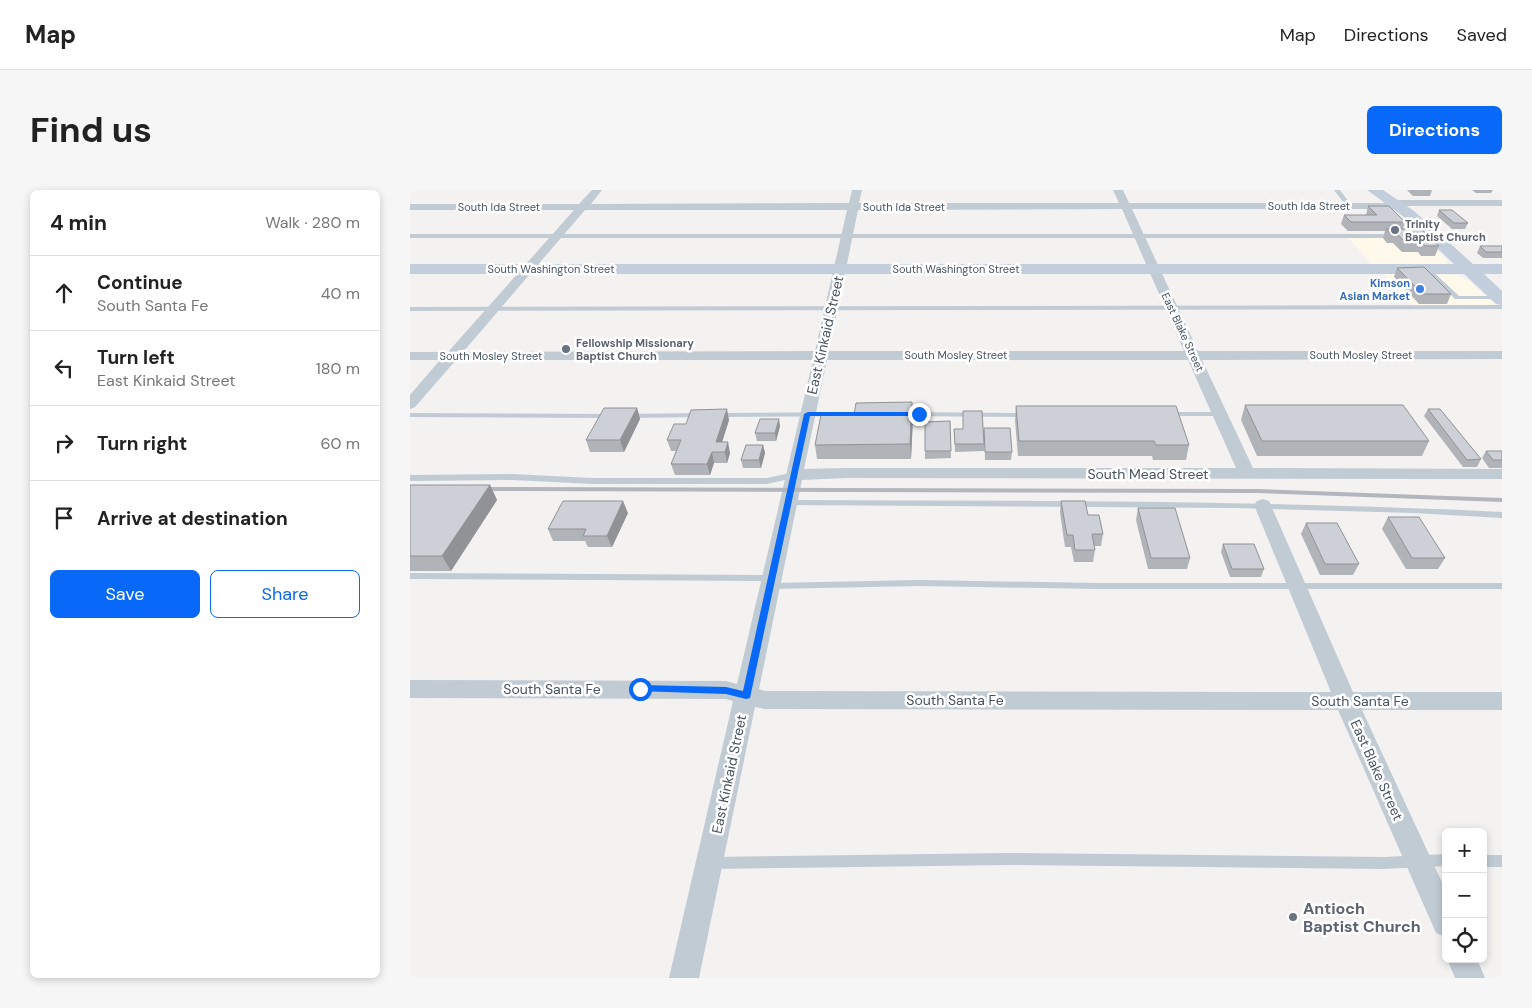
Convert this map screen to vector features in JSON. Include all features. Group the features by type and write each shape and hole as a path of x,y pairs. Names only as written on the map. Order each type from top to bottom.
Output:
{"street":[{"path":"410,404 597,190"},
{"name":"East Kinkaid Street","path":"684,978 857,190"},
{"name":"East Blake Street","path":"1118,190 1247,474"},
{"path":"1374,190 1396,205 1427,237 1470,269 1501,302"},
{"name":"South Ida Street","path":"410,207 1349,206 1502,203"},
{"name":"South Washington Street","path":"410,269 1502,270"},
{"name":"South Mosley Street","path":"410,356 1502,355"},
{"name":"South Mead Street","path":"795,475 847,473 1502,474"},
{"name":"East Blake Street","path":"1263,505 1346,701 1444,918"},
{"name":"South Santa Fe","path":"410,689 726,690 765,700 1502,701"},
{"path":"1464,963 1470,978"}],"lane":[{"path":"1337,190 1349,206"},
{"path":"410,236 1402,236"},
{"path":"1427,269 1457,298 1501,302"},
{"path":"410,309 1171,307 1501,302"},
{"path":"410,415 872,414"},
{"path":"891,414 1042,414"},
{"path":"1160,414 1220,414"},
{"path":"410,478 513,477 592,481 767,481 795,475"},
{"path":"788,503 1263,505 1390,508 1502,515"},
{"path":"410,576 1098,586 1297,584 1502,586"},
{"path":"710,863 866,862 1008,858 1384,862 1442,860"},
{"path":"1487,861 1502,861"}],"shaded area":[{"path":"1419,233 1446,259 1447,264 1373,266 1345,234"},
{"path":"1383,273 1456,275 1468,280 1500,309 1414,308"}],"building":[{"path":"1368,206 1389,206 1405,222 1351,222 1344,215 1377,215"},
{"path":"1439,210 1452,210 1468,223 1454,223"},
{"path":"1386,229 1421,229 1439,246 1406,243 1397,234 1391,234"},
{"path":"1480,246 1502,246 1502,252 1486,252"},
{"path":"1424,267 1451,294 1423,294 1397,268"},
{"path":"912,402 910,444 815,445 821,415 854,415 856,403"},
{"path":"1245,405 1403,405 1429,441 1262,441"},
{"path":"1016,406 1176,406 1189,445 1156,445 1154,441 1019,441"},
{"path":"604,408 637,408 620,440 586,440"},
{"path":"727,409 716,442 728,442 725,452 712,452 707,464 671,464 681,440 667,440 674,424 686,424 691,410"},
{"path":"1428,409 1440,409 1481,459 1467,460"},
{"path":"963,411 982,411 984,444 955,444 954,429 963,429"},
{"path":"760,419 779,419 775,433 755,433"},
{"path":"950,421 951,451 925,451 925,422"},
{"path":"984,428 1010,428 1012,452 985,452"},
{"path":"746,445 763,445 759,460 741,460"},
{"path":"1486,451 1502,451 1502,460 1493,460"},
{"path":"410,485 490,485 442,556 410,556"},
{"path":"563,501 623,501 607,536 583,536 586,529 548,529"},
{"path":"1061,501 1085,501 1088,515 1099,515 1103,534 1092,534 1095,550 1075,550 1073,535 1067,535"},
{"path":"1138,508 1175,508 1190,558 1151,558"},
{"path":"1388,517 1419,517 1445,558 1412,558"},
{"path":"1306,523 1337,523 1359,564 1325,564"},
{"path":"1223,544 1254,544 1264,569 1232,569"}],"railway":[{"path":"477,489 1257,491 1502,500"}],"place":[{"name":"Trinity Baptist Church","path":"1395,230"},
{"name":"Kimson Asian Market","path":"1420,289"},
{"name":"Fellowship Missionary Baptist Church","path":"566,349"},
{"name":"Antioch Baptist Church","path":"1293,917"}],"route":[{"path":"640,689 726,690 746,695 808,414 919,414"}]}
